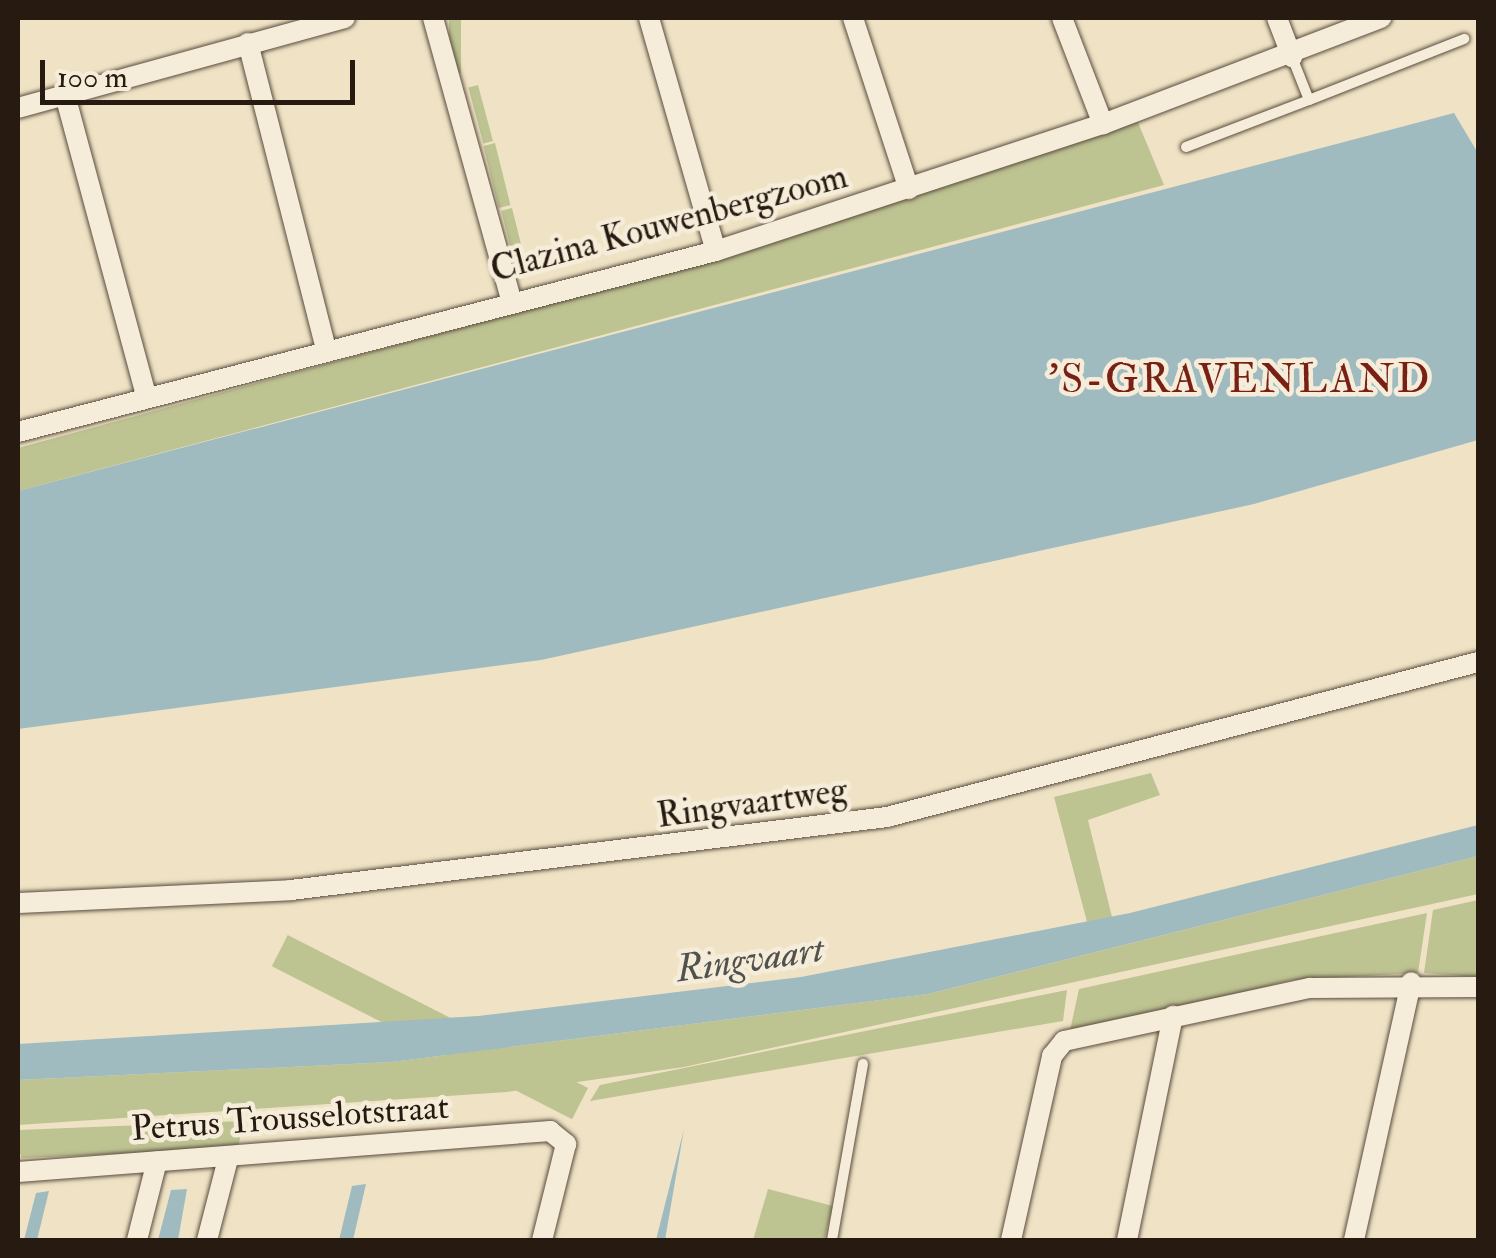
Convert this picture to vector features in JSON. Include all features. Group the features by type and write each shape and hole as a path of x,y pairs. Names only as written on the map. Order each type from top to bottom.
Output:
{"street":[{"path":"18,108 344,18"},
{"path":"433,18 511,299"},
{"path":"648,18 716,252"},
{"path":"853,18 909,189"},
{"path":"1062,18 1103,124"},
{"path":"1277,18 1292,56"},
{"name":"Clazina Kouwenbergzoom","path":"18,432 511,299 716,252 1103,124 1292,56 1382,18"},
{"path":"248,43 326,348"},
{"path":"66,95 146,396"},
{"name":"Ringvaartweg","path":"18,902 291,890 887,817 1478,662"},
{"path":"1354,1240 1411,982"},
{"path":"1011,1240 1052,1056 1064,1041 1275,993 1411,982 1478,986"},
{"path":"1128,1240 1172,1016"},
{"name":"Petrus Trousselotstraat","path":"19,1170 228,1159 562,1133 542,1240"},
{"path":"207,1240 228,1159"},
{"path":"138,1240 157,1161"}],"lane":[{"path":"1186,147 1464,39"},
{"path":"1292,56 1309,100"},
{"path":"832,1240 863,1064"}],"green space":[{"path":"449,18 461,18 461,73 449,73"},
{"path":"478,85 493,141 483,144 468,88"},
{"path":"1137,120 1164,185 18,491 18,448 717,258"},
{"path":"495,143 510,205 499,208 483,146"},
{"path":"512,208 527,267 516,270 501,211"},
{"path":"1151,773 1160,795 1088,820 1112,917 1087,922 1054,797"},
{"path":"1478,856 1478,894 684,1067 507,1092 18,1125 18,1080 392,1062 928,994"},
{"path":"1478,900 1478,977 1424,973 1433,910"},
{"path":"1427,913 1418,973 1292,980 1069,1035 1079,989"},
{"path":"288,935 588,1088 572,1119 272,966"},
{"path":"1067,990 1063,1021 590,1101 600,1085"},
{"path":"243,1121 238,1149 21,1158 18,1142 18,1130"},
{"path":"768,1189 833,1206 824,1240 753,1240"}],"water":[{"path":"1454,113 1478,153 1478,440 1254,504 541,660 18,729 18,491"},
{"path":"1478,825 1478,856 928,994 392,1062 18,1080 18,1044 478,1016 801,977 1130,913"},
{"path":"684,1129 665,1240 656,1240"},
{"path":"366,1184 353,1240 339,1240 352,1186"},
{"path":"187,1189 178,1240 158,1240 171,1190"},
{"path":"49,1191 37,1240 24,1240 36,1193"}],"district":[{"name":"'S-GRAVENLAND","path":"1240,380"}],"water label":[{"name":"Ringvaart","path":"750,960"}]}
